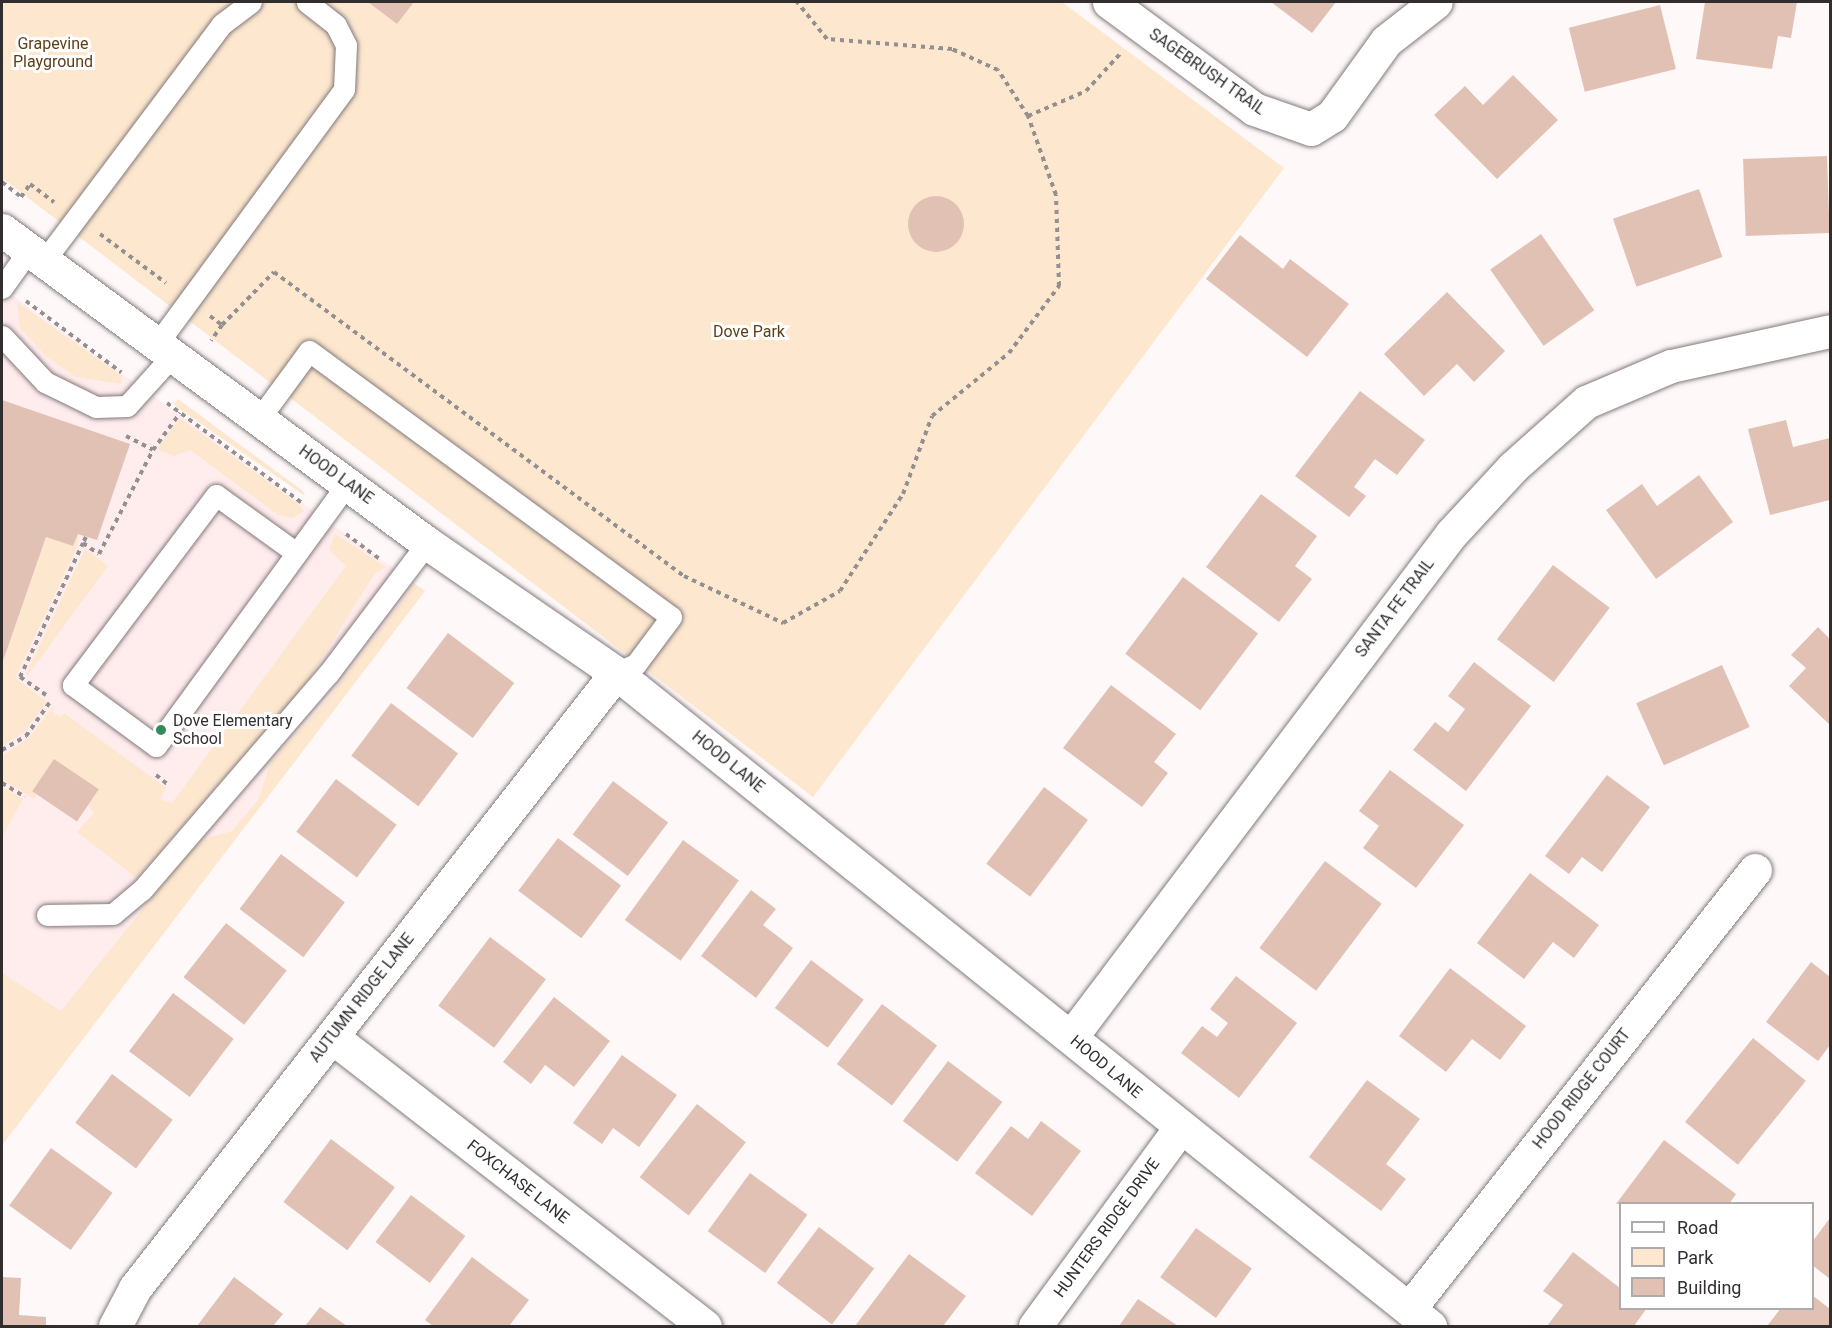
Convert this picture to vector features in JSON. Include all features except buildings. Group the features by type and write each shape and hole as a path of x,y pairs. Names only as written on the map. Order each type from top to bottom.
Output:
{"street":[{"name":"SAGEBRUSH TRAIL","path":"1109,2 1254,109 1311,129 1332,116 1386,41 1436,2"},
{"name":"HOOD LANE","path":"2,230 427,543 616,674 1071,1037 1179,1129 1419,1318"},
{"name":"SANTA FE TRAIL","path":"1071,1037 1451,534 1513,467 1586,402 1671,366 1830,331"},
{"name":"AUTUMN RIDGE LANE","path":"115,1326 135,1288 616,674"},
{"name":"HOOD RIDGE COURT","path":"1419,1318 1755,870"},
{"name":"FOXCHASE LANE","path":"332,1037 705,1326"},
{"name":"HUNTERS RIDGE DRIVE","path":"1035,1326 1179,1129"}],"lane":[{"path":"2,286 76,217 222,24 251,2"},
{"path":"2,336 29,371 76,401 127,406 147,389 174,356 189,301 344,89 346,45 336,25 307,2"},
{"path":"259,419 309,351 671,617 636,664 616,674"},
{"path":"295,552 216,495 73,685 156,746 291,566 295,552 347,484"},
{"path":"47,915 112,914 142,890 328,674 427,543"}],"path":[{"path":"167,402 174,356 222,325 274,272 684,576 783,623 840,591 903,494 932,416 1009,353 1059,286 1056,195 1028,116 998,70 952,49 826,39 797,2"},
{"path":"1028,116 1086,91 1144,27"},
{"path":"2,182 21,197 30,184 222,325"},
{"path":"2,286 403,573"},
{"path":"86,537 83,543 99,554 153,450"},
{"path":"2,750 26,736 52,699"},
{"path":"2,783 25,797"}],"shaded area":[{"name":"Dove Elementary School","path":"2,288 425,591 2,1145"}],"green space":[{"name":"Dove Park","path":"2,2 1062,2 1284,168 813,797 2,178"},
{"path":"17,302 122,376 121,384 76,377 48,358 20,328"},
{"path":"178,399 303,491 305,496 174,405"},
{"path":"180,418 297,503 304,511 292,518 278,515 190,450 174,456 157,449"},
{"path":"78,534 78,545 15,678 47,702 23,733 2,746 2,665 46,537 73,546"},
{"path":"335,534 386,567 375,573 306,684 137,878 77,832 94,813 88,805 98,790 54,760 34,799 2,779 2,756 29,738 54,705 53,712 61,717 64,713 166,788 160,799 172,803 346,566 329,550"},
{"path":"85,549 108,566 28,675 26,674"},
{"path":"415,584 425,591 2,1145 2,973 61,1011 186,855 202,840 232,831 258,800 271,762 327,700"},
{"path":"2,787 23,799 2,837"}],"place":[{"name":"Dove Elementary School","path":"161,730"}],"park label":[{"name":"Grapevine Playground","path":"53,53"}]}
